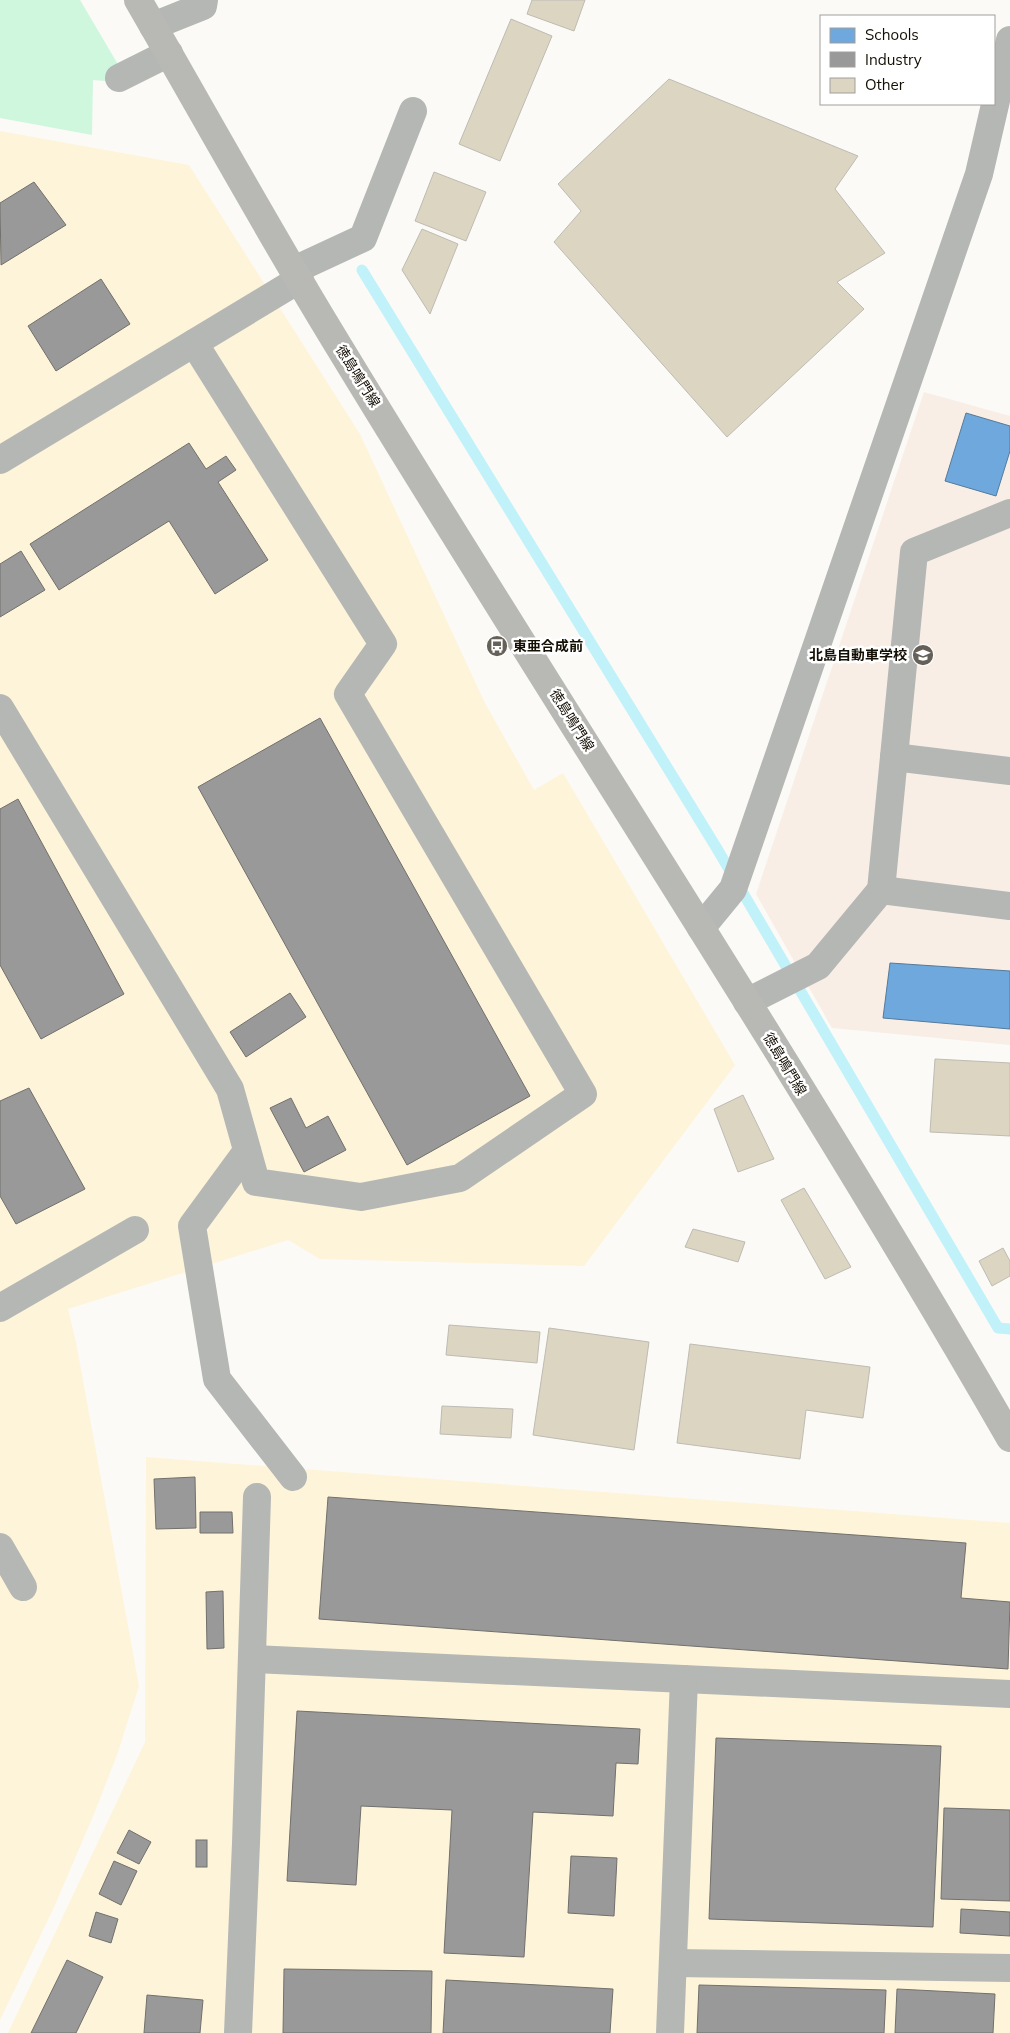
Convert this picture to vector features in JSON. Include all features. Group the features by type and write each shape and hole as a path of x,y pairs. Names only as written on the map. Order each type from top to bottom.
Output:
{"main road":[{"name":"徳島鳴門線","path":"138,0 322,319 702,928 948,1331 1010,1438"}],"street":[{"path":"153,26 203,6 204,0"},
{"path":"995,105 1010,40"},
{"path":"119,78 169,53"},
{"path":"702,928 734,889 979,174 995,105"},
{"path":"0,460 194,343 297,274 363,238 413,111"},
{"path":"0,708 230,1089 256,1182 361,1197 460,1178 584,1094 348,694 383,644 194,343"},
{"path":"747,1002 818,966 881,890 914,552 1010,513"},
{"path":"894,757 1010,772"},
{"path":"881,890 1010,906"},
{"path":"247,1151 192,1226 217,1379 293,1477"},
{"path":"0,1308 135,1230"},
{"path":"238,2033 257,1496"},
{"path":"0,1547 23,1587"},
{"path":"252,1659 1010,1694"},
{"path":"670,2033 684,1679"},
{"path":"673,1963 1010,1968"}],"shaded area":[{"path":"0,131 189,165 360,434 485,703 534,790 563,773 735,1065 584,1266 320,1259 288,1240 68,1309 76,1342 139,1686 117,1755 94,1814 55,1905 0,2020"},
{"name":"北島自動車学校","path":"924,392 1010,416 1010,1045 832,1028 756,894"},
{"path":"146,1457 1010,1523 1010,2033 8,2033 145,1742"}],"green space":[{"path":"0,0 80,0 129,83 93,80 92,135 0,118"}],"building: Schools":[{"path":"966,413 1010,426 1010,451 996,496 945,481"},
{"path":"890,963 1010,971 1010,1029 883,1018"}],"building: Industry":[{"path":"34,182 66,225 1,265 0,203"},
{"path":"101,279 130,324 56,371 28,326"},
{"path":"189,443 206,469 226,456 236,470 218,482 268,560 215,594 169,521 59,590 30,544"},
{"path":"21,551 45,590 0,617 0,564"},
{"path":"320,718 530,1096 407,1165 198,787"},
{"path":"18,799 124,994 41,1039 0,965 0,809"},
{"path":"290,993 306,1017 246,1057 230,1032"},
{"path":"29,1088 85,1189 16,1224 0,1196 0,1101"},
{"path":"291,1098 306,1128 328,1116 346,1150 304,1172 270,1108"},
{"path":"195,1477 196,1528 156,1529 154,1479"},
{"path":"328,1497 966,1543 961,1598 1010,1602 1008,1669 319,1619"},
{"path":"200,1512 232,1512 233,1533 200,1533"},
{"path":"223,1591 224,1648 207,1649 206,1592"},
{"path":"297,1711 640,1729 638,1764 616,1763 613,1816 533,1812 524,1957 444,1953 452,1810 361,1806 356,1885 287,1881"},
{"path":"716,1738 941,1746 933,1927 709,1919"},
{"path":"944,1808 1010,1810 1010,1901 941,1899"},
{"path":"129,1830 151,1842 139,1864 117,1853"},
{"path":"196,1840 207,1840 207,1867 196,1867"},
{"path":"571,1856 617,1858 614,1916 568,1913"},
{"path":"114,1861 137,1871 121,1905 99,1894"},
{"path":"961,1909 1010,1912 1010,1936 960,1933"},
{"path":"96,1912 118,1919 111,1943 89,1936"},
{"path":"67,1960 103,1977 76,2033 31,2033"},
{"path":"284,1969 432,1971 431,2033 283,2033"},
{"path":"446,1980 613,1989 610,2033 443,2033"},
{"path":"699,1985 886,1990 884,2033 697,2033"},
{"path":"897,1989 995,1994 993,2033 895,2033"},
{"path":"147,1995 203,2000 200,2033 144,2033"}],"building: Other":[{"path":"532,0 585,0 574,31 527,14"},
{"path":"511,19 552,36 500,161 459,144"},
{"path":"669,79 858,156 835,189 885,253 837,282 864,309 727,437 554,242 581,211 558,184"},
{"path":"434,172 486,192 466,241 415,221"},
{"path":"422,229 458,244 430,314 402,270"},
{"path":"935,1059 1010,1063 1010,1136 930,1132"},
{"path":"743,1095 774,1159 738,1172 714,1109"},
{"path":"804,1188 851,1267 825,1279 781,1200"},
{"path":"693,1229 745,1242 738,1262 685,1247"},
{"path":"1003,1248 1010,1261 1010,1276 992,1286 979,1261"},
{"path":"449,1325 540,1332 537,1363 446,1355"},
{"path":"549,1328 649,1342 634,1450 533,1435"},
{"path":"690,1344 870,1367 863,1418 806,1410 800,1459 677,1443"},
{"path":"442,1406 513,1409 511,1438 440,1434"}],"waterway":[{"path":"362,270 716,847 998,1328 1010,1329"}],"place":[{"name":"東亜合成前","path":"497,646"},
{"name":"北島自動車学校","path":"923,655"}]}
